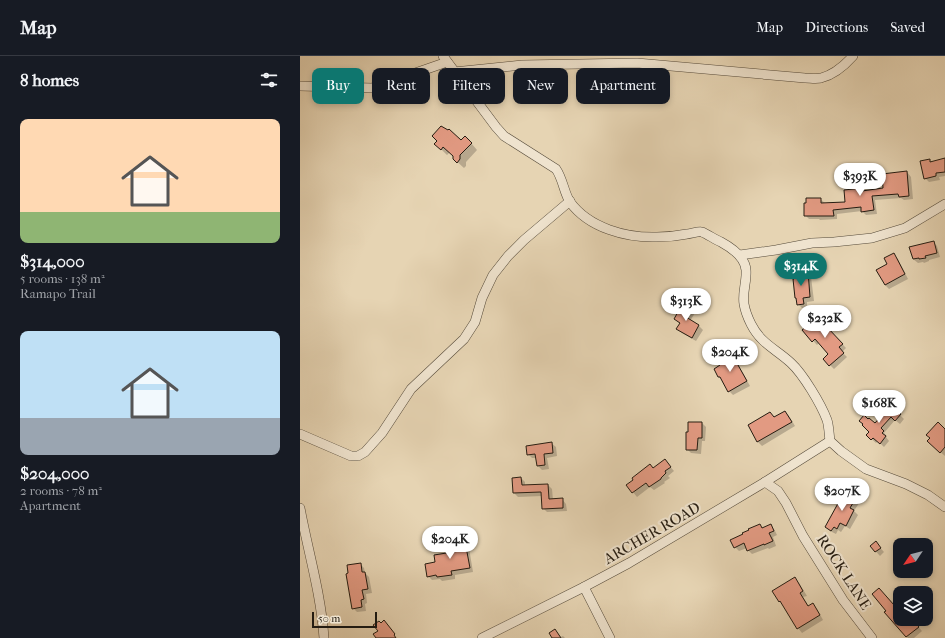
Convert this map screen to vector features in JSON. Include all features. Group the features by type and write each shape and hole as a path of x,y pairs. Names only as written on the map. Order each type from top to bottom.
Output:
{"street":[{"path":"493,68 522,65 637,63 804,78 822,78 835,72 846,64 853,56"},
{"path":"300,86 372,88 445,59 451,68"},
{"path":"478,104 504,136 556,168 560,174 570,201 584,217 606,229 633,236 678,236 702,232 740,255 746,270 744,304 751,324 760,338 769,347 791,363 799,371 819,404 827,421 830,441 866,469 906,484 928,495 945,507"},
{"path":"300,434 350,456 358,456 365,452 382,433 411,389 464,339 475,322 482,298 493,275 508,256 524,240 570,201"},
{"path":"740,255 812,243 872,238 905,228 945,204"},
{"name":"ARCHER ROAD","path":"482,638 629,563 765,482 830,441"},
{"name":"ROCK LANE","path":"765,482 778,491 803,536 843,600 872,638"},
{"path":"300,508 303,539 312,564 323,619 324,638"},
{"path":"584,587 610,638"}],"building":[{"path":"441,126 448,130 449,129 461,140 465,136 472,143 460,155 460,159 457,163 453,159 453,156 443,147 441,150 434,144 437,141 432,136"},
{"path":"945,158 945,172 936,173 936,176 924,179 920,161 930,159 930,162"},
{"path":"907,171 909,196 899,197 898,194 872,196 874,210 861,212 861,207 833,210 834,216 804,216 804,203 806,203 806,198 821,198 821,203 845,202 844,190 862,188 862,191 883,188 882,174"},
{"path":"934,241 937,253 925,256 926,258 913,259 909,247"},
{"path":"894,253 905,274 885,285 876,270 887,264 884,258"},
{"path":"808,271 810,297 803,298 804,304 797,305 793,273"},
{"path":"683,303 692,308 686,317 699,325 692,338 676,329 680,323 674,319"},
{"path":"825,315 832,323 827,327 843,344 839,347 844,353 829,366 823,359 828,354 815,339 812,342 802,330 814,320 817,323"},
{"path":"729,353 733,359 734,358 747,381 728,392 714,369 720,365 718,360"},
{"path":"891,405 901,414 895,421 891,417 881,428 884,431 882,433 886,436 880,444 873,438 871,440 866,435 869,432 859,421 864,415 875,423"},
{"path":"785,411 792,422 757,442 748,425 770,412 774,417"},
{"path":"688,422 702,422 702,438 698,438 697,450 686,450 686,432 688,432"},
{"path":"938,422 945,429 945,447 940,453 927,441 930,438 926,435"},
{"path":"552,442 553,453 544,454 545,465 537,466 535,454 527,455 526,446"},
{"path":"665,459 671,467 665,471 666,473 661,479 649,487 646,483 632,493 626,485 633,480 632,478 650,464 653,468"},
{"path":"521,477 522,485 548,484 549,499 563,498 563,508 542,509 541,492 513,493 512,478"},
{"path":"846,492 856,498 850,508 854,510 846,526 840,523 837,529 834,527 831,531 825,527 841,498 842,499"},
{"path":"760,524 762,528 771,524 774,531 769,533 773,541 747,551 744,543 734,548 730,540 743,534 742,533 749,530 748,529"},
{"path":"463,531 470,568 451,571 452,575 437,577 436,575 427,577 425,564 435,562 434,555 459,551 456,532"},
{"path":"876,541 881,548 875,552 870,546"},
{"path":"361,563 362,572 365,572 368,589 362,590 364,599 361,600 362,607 352,609 346,574 348,573 347,565"},
{"path":"795,577 803,591 800,593 808,606 813,603 820,615 797,629 772,591"},
{"path":"879,588 893,604 893,622 884,612 886,611 872,594"},
{"path":"384,620 395,634 394,635 396,638 376,638 373,634 378,631 373,625 379,621 381,623"},
{"path":"896,626 919,627 906,637"},
{"path":"555,629 561,638 552,638 549,633"}]}
